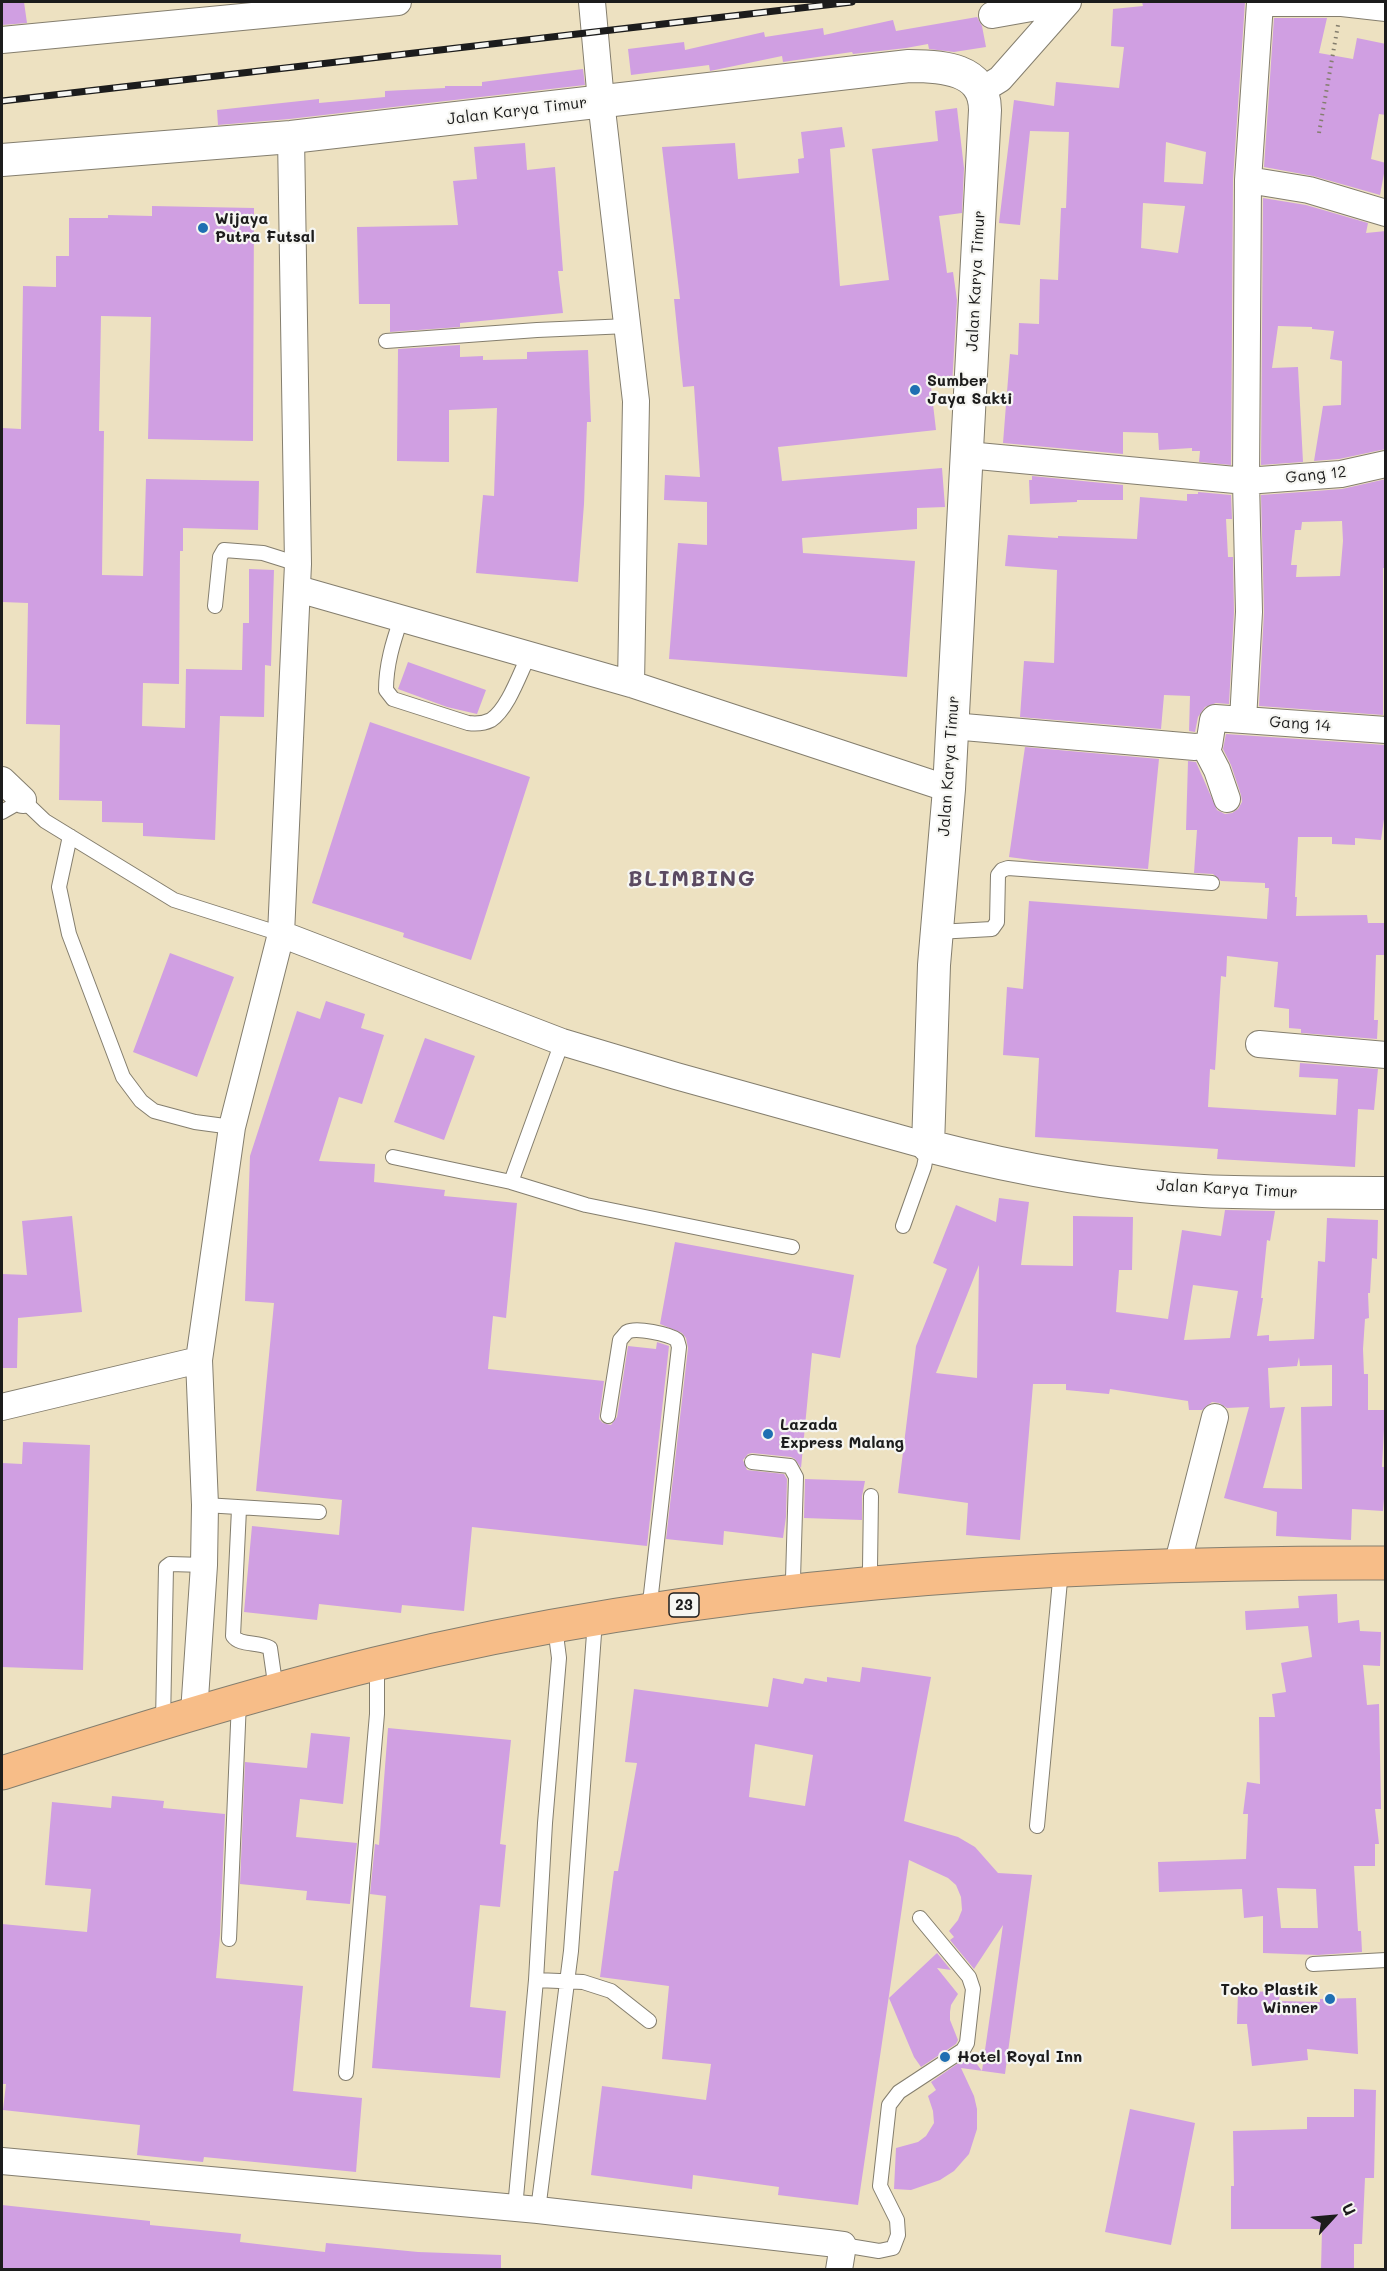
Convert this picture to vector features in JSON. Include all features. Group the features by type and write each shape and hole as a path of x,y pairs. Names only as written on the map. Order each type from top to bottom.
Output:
{"highway":[{"name":"23","path":"2,1773 163,1722 377,1663 647,1610 867,1582 1061,1570 1386,1563"}],"street":[{"path":"2,40 325,5 398,2"},
{"path":"592,2 601,101 636,401 631,684"},
{"path":"992,15 1066,2"},
{"path":"982,90 1000,79 1066,2"},
{"path":"1243,720 1249,612 1246,481 1248,180 1260,2 1342,3 1386,8"},
{"name":"Jalan Karya Timur","path":"2,160 291,136 909,66 933,66 967,76 982,90 985,110 949,789 937,932 928,1146 981,1160 1080,1178 1180,1189 1386,1193"},
{"path":"194,1713 204,1565 205,1505 199,1360 232,1127 281,934 298,590 291,136"},
{"path":"1248,180 1309,190 1386,213"},
{"name":"Gang 12","path":"967,455 1246,481 1341,474 1386,464"},
{"path":"298,590 631,684 949,789"},
{"name":"Gang 14","path":"1205,747 1209,745 1215,718 1386,730"},
{"path":"952,726 1205,747 1217,770 1227,799"},
{"path":"2,780 12,806"},
{"path":"281,934 562,1042 928,1146"},
{"path":"1259,1044 1386,1055"},
{"path":"2,1407 199,1360"},
{"path":"1178,1566 1215,1417"},
{"path":"2,2161 527,2209 841,2257"}],"lane":[{"path":"386,341 628,326"},
{"path":"215,606 220,557 224,550 262,553 298,564"},
{"path":"401,619 394,637 386,675 386,690 393,699 468,723 481,724 490,721 500,712 529,655"},
{"path":"12,806 45,821 174,900 281,934"},
{"path":"70,836 59,887 69,934 123,1077 141,1101 154,1111 195,1122 232,1127"},
{"path":"937,932 992,928 997,922 998,875 1002,870 1008,868 1212,883"},
{"path":"511,1182 562,1042"},
{"path":"903,1226 924,1167 928,1146"},
{"path":"393,1157 511,1182 586,1205 792,1247"},
{"path":"608,1416 620,1340 626,1332 671,1335 677,1340 679,1347 651,1594 647,1610"},
{"path":"752,1462 790,1466 796,1477 793,1579 788,1591"},
{"path":"867,1582 870,1568 871,1496"},
{"path":"205,1505 239,1509 319,1512"},
{"path":"239,1509 234,1636 241,1642 261,1643 270,1648 276,1690"},
{"path":"163,1722 166,1568 170,1564 181,1563 204,1565"},
{"path":"1038,1826 1061,1570"},
{"path":"527,2209 571,1951 595,1620"},
{"path":"527,2209 536,1980 559,1658 555,1627"},
{"path":"346,2073 377,1714 377,1663"},
{"path":"230,1938 239,1701"},
{"path":"841,2257 893,2248 898,2235 897,2220 880,2186 889,2105 899,2092 963,2050 967,2043 973,1989 969,1977 920,1918"},
{"path":"1313,1964 1386,1960"},
{"path":"536,1980 583,1982 611,1991 649,2021"}],"path":[{"path":"1319,133 1342,3"}],"building":[{"path":"2,2 24,2 27,23 2,25"},
{"path":"1142,2 1245,2 1233,180 1231,465 1199,462 1200,451 1192,451 1192,448 1159,450 1158,433 1123,432 1123,454 1003,443 1010,354 1018,355 1019,323 1039,324 1040,279 1058,280 1061,208 1066,208 1069,132 1030,131 1020,225 999,223 1014,100 1054,106 1056,82 1119,88 1124,47 1111,46 1113,9 1143,6","holes":["1166,142 1206,152 1203,184 1164,182","1143,203 1185,206 1178,253 1141,248"]},
{"path":"977,17 982,26 986,47 954,52 929,49 928,44 783,62 782,56 710,71 709,65 631,75 628,49 684,42 685,50 764,32 765,37 823,28 824,35 893,20 896,31"},
{"path":"1274,18 1327,18 1319,53 1353,59 1357,38 1386,44 1386,115 1379,114 1371,159 1386,163 1380,195 1313,176 1264,167"},
{"path":"583,69 585,85 218,125 217,110 319,99 319,103 385,97 385,91 445,88 445,86 482,86 482,82"},
{"path":"957,108 964,168 962,213 939,216 947,273 953,272 957,300 952,385 931,387 936,430 778,447 782,481 942,468 945,507 917,508 917,529 802,538 803,553 915,561 907,677 669,659 678,543 707,545 707,502 664,500 665,475 700,477 694,386 683,387 674,299 680,299 662,147 735,143 738,179 799,173 798,159 804,158 801,132 842,127 845,147 830,149 840,286 889,280 872,149 938,141 935,111"},
{"path":"525,143 527,170 555,167 563,271 558,271 563,313 460,323 460,327 390,332 390,304 359,304 357,227 458,225 453,181 477,179 474,147"},
{"path":"1263,198 1306,205 1368,223 1366,233 1386,231 1386,449 1339,459 1314,461 1323,406 1341,405 1342,361 1330,359 1334,331 1312,329 1312,327 1278,326 1272,368 1298,367 1303,462 1261,465"},
{"path":"152,206 254,208 253,441 148,439 151,317 101,316 99,431 104,431 102,575 143,576 146,479 259,481 258,530 183,528 183,551 180,551 179,684 143,683 142,726 185,728 186,669 242,670 243,623 249,623 249,569 274,570 271,666 265,665 264,717 220,716 215,840 143,836 143,823 102,822 102,801 59,800 60,725 26,724 28,603 2,602 2,428 21,429 23,286 56,287 56,256 69,256 69,218 108,218 108,215 152,216"},
{"path":"460,345 460,357 483,356 483,360 527,359 527,352 588,350 591,422 587,422 578,582 476,573 483,495 494,496 497,408 449,410 449,462 397,461 398,349"},
{"path":"1032,476 1123,485 1123,500 1077,500 1077,502 1030,504 1029,480 1032,480"},
{"path":"1386,479 1386,568 1383,568 1383,715 1259,706 1264,612 1261,495 1342,489","holes":["1342,521 1340,576 1296,577 1297,565 1291,565 1295,530 1301,530 1302,522"]},
{"path":"1198,492 1231,495 1232,519 1226,519 1228,557 1233,557 1234,612 1229,704 1216,703 1205,707 1198,717 1195,732 1189,731 1190,696 1164,695 1161,729 1020,717 1024,661 1054,663 1057,570 1005,566 1008,535 1137,539 1140,497 1187,501 1187,494 1198,494"},
{"path":"408,662 486,690 477,714 447,707 398,689"},
{"path":"370,722 530,777 471,960 403,937 404,933 312,903"},
{"path":"1226,734 1386,745 1386,805 1381,840 1355,838 1355,845 1332,844 1332,837 1298,837 1295,897 1297,897 1296,916 1367,915 1368,923 1386,923 1386,955 1376,955 1374,1020 1378,1020 1377,1039 1301,1033 1301,1029 1289,1028 1289,1009 1274,1007 1278,962 1227,956 1226,977 1221,976 1215,1070 1210,1069 1208,1107 1336,1115 1338,1079 1299,1077 1300,1063 1378,1069 1374,1110 1358,1109 1355,1167 1217,1159 1218,1149 1035,1137 1039,1058 1003,1055 1007,987 1023,989 1029,901 1267,919 1269,888 1265,888 1265,883 1221,881 1213,874 1194,873 1197,830 1186,830 1188,761 1196,762 1217,810 1225,814 1238,809 1242,802 1241,795 1223,749"},
{"path":"1025,747 1159,759 1148,869 1009,857"},
{"path":"170,953 234,977 197,1077 133,1052"},
{"path":"326,1001 365,1014 361,1028 384,1035 362,1104 339,1097 319,1161 375,1164 374,1182 445,1190 444,1196 517,1203 506,1318 493,1316 488,1369 604,1381 599,1419 611,1425 617,1417 628,1346 656,1349 657,1342 669,1346 647,1546 472,1527 464,1611 402,1605 401,1613 319,1604 317,1620 244,1612 252,1526 339,1535 342,1500 256,1491 274,1303 245,1301 250,1156 297,1011 320,1019"},
{"path":"425,1038 475,1056 444,1140 394,1122"},
{"path":"999,1198 1029,1202 1021,1265 1073,1266 1073,1216 1133,1217 1132,1270 1119,1270 1116,1312 1168,1319 1182,1230 1221,1236 1225,1210 1275,1211 1270,1241 1267,1240 1261,1298 1263,1298 1257,1336 1269,1335 1269,1341 1314,1339 1318,1261 1325,1262 1327,1218 1378,1220 1377,1259 1372,1258 1370,1293 1368,1293 1369,1318 1365,1319 1363,1349 1364,1374 1368,1374 1368,1410 1385,1410 1382,1467 1386,1467 1386,1474 1383,1511 1352,1509 1351,1540 1276,1536 1277,1512 1224,1498 1249,1407 1227,1408 1212,1402 1202,1410 1189,1410 1188,1401 1110,1389 1109,1394 1066,1390 1066,1384 1033,1384 1020,1540 966,1535 968,1503 898,1493 916,1346 947,1269 933,1263 956,1205 996,1222","holes":["979,1265 977,1378 936,1373","1193,1285 1238,1291 1230,1338 1184,1340","1299,1357 1300,1366 1332,1365 1332,1406 1301,1407 1302,1489 1263,1488 1285,1407 1270,1408 1268,1368 1297,1366"]},
{"path":"72,1216 82,1312 18,1318 17,1368 2,1368 2,1274 27,1275 22,1221"},
{"path":"675,1242 854,1275 840,1358 812,1353 801,1468 791,1457 752,1453 743,1460 747,1470 784,1474 787,1479 783,1538 724,1531 723,1545 666,1539 688,1348 686,1338 682,1333 660,1324"},
{"path":"23,1442 90,1445 83,1670 2,1667 2,1463 22,1464"},
{"path":"805,1479 865,1481 862,1496 862,1520 804,1518"},
{"path":"1337,1594 1338,1623 1359,1620 1360,1631 1381,1632 1380,1666 1363,1665 1367,1705 1379,1704 1381,1809 1375,1809 1379,1844 1375,1844 1375,1866 1354,1866 1358,1931 1361,1931 1362,1952 1318,1955 1263,1953 1263,1916 1244,1918 1242,1889 1159,1892 1158,1862 1246,1859 1248,1814 1243,1814 1247,1782 1260,1784 1259,1717 1275,1717 1272,1694 1286,1692 1281,1663 1312,1657 1308,1626 1246,1630 1245,1611 1299,1608 1298,1596","holes":["1277,1888 1316,1889 1318,1928 1281,1928"]},
{"path":"862,1667 931,1677 904,1821 958,1837 975,1847 998,1873 1032,1875 1005,2074 982,2071 1003,1925 974,1969 950,1940 954,1937 949,1931 958,1920 962,1910 961,1897 956,1885 948,1878 909,1860 858,2205 778,2195 779,2187 693,2175 692,2189 591,2175 602,2086 706,2100 711,2064 662,2059 669,1986 600,1977 614,1871 618,1871 637,1763 625,1762 634,1689 768,1707 773,1678 803,1684 805,1678 827,1682 827,1677 860,1682","holes":["755,1744 813,1755 805,1806 749,1797"]},
{"path":"388,1728 511,1740 500,1844 506,1845 500,1907 480,1905 470,2007 506,2011 500,2078 372,2068 386,1896 370,1894 375,1844 379,1845"},
{"path":"311,1733 350,1737 343,1804 300,1799 296,1837 357,1843 350,1904 306,1900 307,1891 240,1884 245,1762 307,1768"},
{"path":"112,1796 164,1801 163,1808 225,1814 216,1978 303,1986 293,2091 362,2098 356,2172 204,2157 203,2162 137,2155 140,2125 3,2110 6,2084 2,2084 2,1924 87,1932 91,1889 45,1885 52,1802 111,1808"},
{"path":"937,1953 951,1970 937,1968 958,1994 951,2005 950,2020 958,2040 956,2044 921,2067 914,2057 889,1998"},
{"path":"1238,1991 1280,1992 1279,2001 1320,2002 1320,1999 1356,1998 1358,2054 1307,2049 1308,2060 1252,2066 1247,2024 1237,2024"},
{"path":"970,2055 982,2071 961,2068 974,2096 977,2109 977,2129 969,2154 954,2171 940,2180 911,2190 894,2189 896,2148 918,2142 926,2136 934,2123 928,2096 936,2090 931,2082"},
{"path":"1354,2089 1376,2090 1374,2178 1365,2178 1362,2244 1354,2244 1354,2270 1321,2270 1322,2229 1231,2229 1231,2186 1234,2186 1233,2131 1307,2129 1307,2117 1354,2117"},
{"path":"1130,2109 1195,2123 1171,2245 1105,2232"},
{"path":"2,2205 150,2221 150,2225 241,2234 240,2242 325,2252 326,2243 418,2252 501,2255 501,2270 2,2270"}],"railway":[{"path":"2,101 852,2"}],"place":[{"name":"Wijaya Putra Futsal","path":"203,228"},
{"name":"Sumber Jaya Sakti","path":"915,390"},
{"name":"Lazada Express Malang","path":"768,1434"},
{"name":"Toko Plastik Winner","path":"1330,1999"},
{"name":"Hotel Royal Inn","path":"945,2057"}],"district":[{"name":"BLIMBING","path":"692,879"}]}
